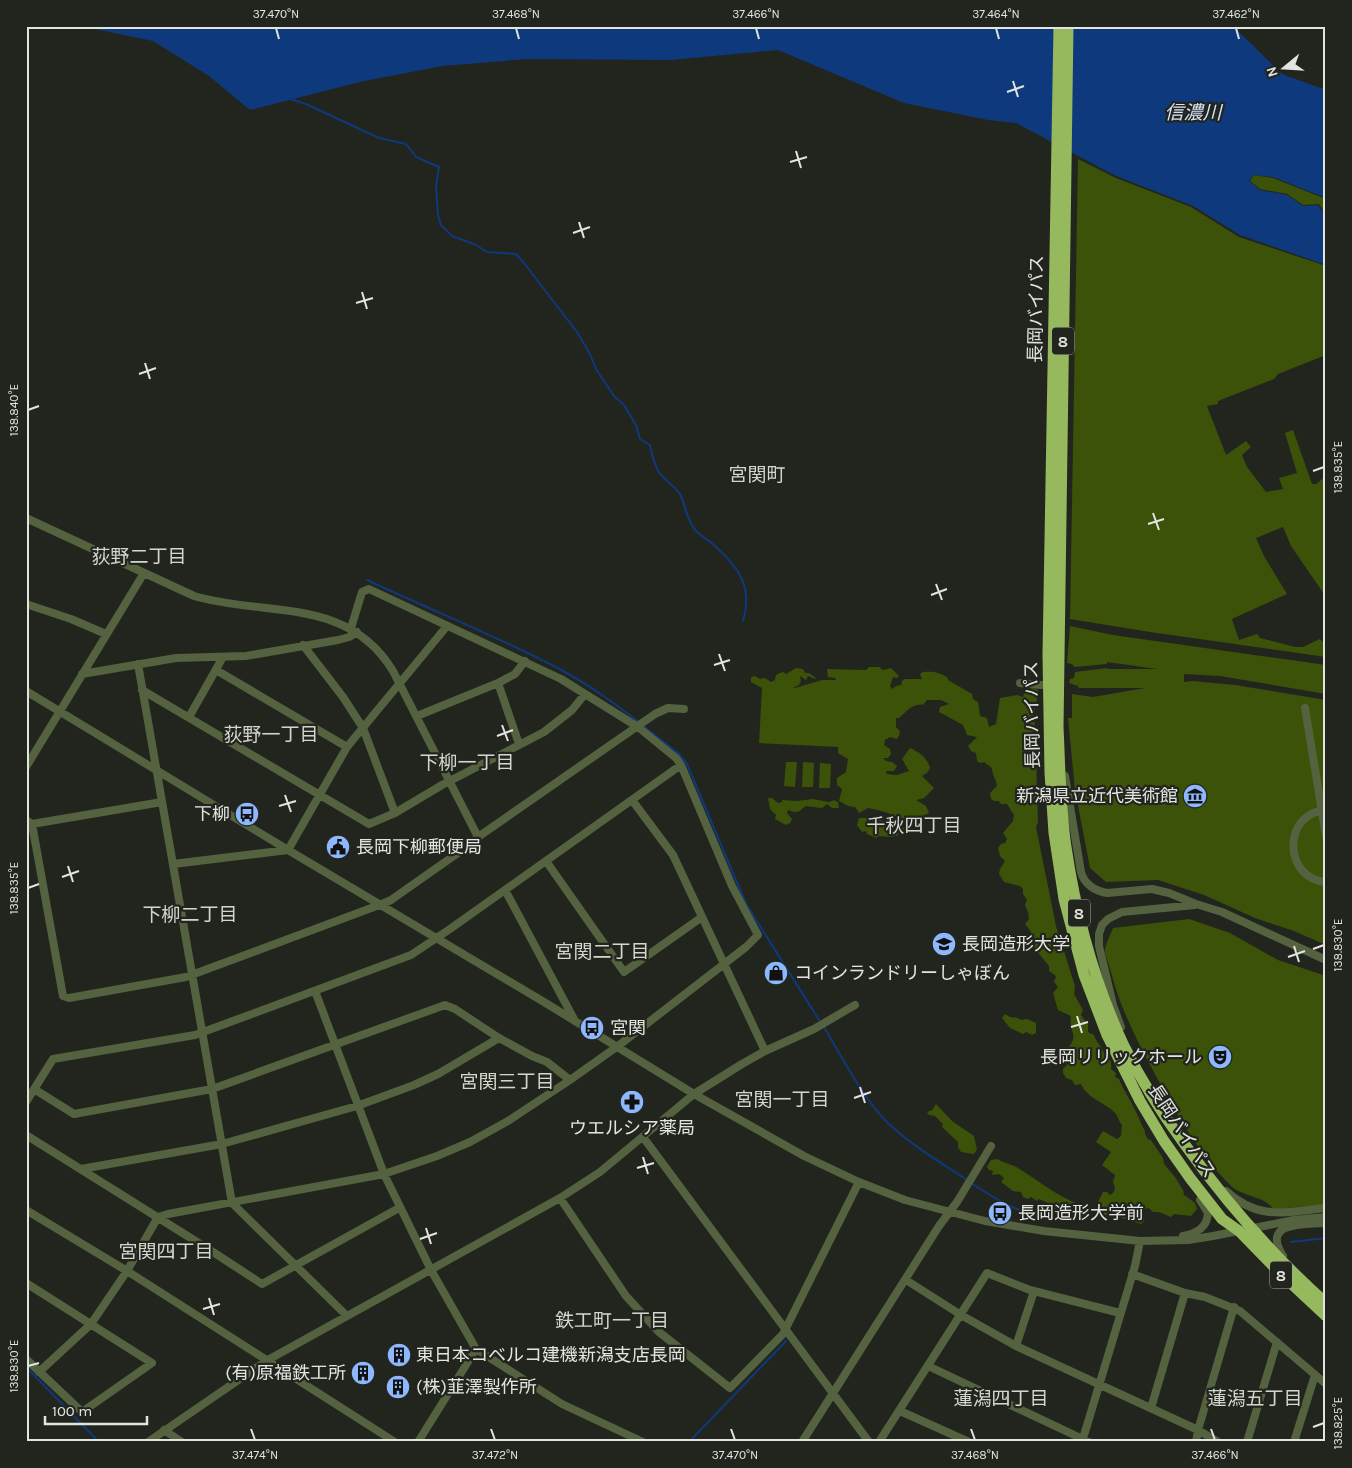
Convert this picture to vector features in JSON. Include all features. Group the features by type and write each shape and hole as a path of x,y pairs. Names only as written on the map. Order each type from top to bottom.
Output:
{"highway":[{"name":"長岡バイパス","path":"1059,26 1053,655 1060,788 1066,846 1077,907 1102,993 1114,1024 1138,1072 1170,1125 1245,1230 1281,1274 1326,1316"},
{"name":"長岡バイパス","path":"1068,26 1053,655 1049,741 1054,833 1064,899 1086,982 1107,1035 1132,1086 1164,1141 1222,1219 1245,1230 1326,1303"}],"street":[{"path":"26,518 194,596 214,602 327,618 354,630 382,653 400,683 478,837"},
{"path":"26,767 144,572"},
{"path":"39,1372 91,1324 127,1271 158,1217 384,1174 470,1142 508,1121 618,1046 746,947 758,935 732,886 681,765 676,758 638,727 561,679 369,588 362,592 354,630 349,637 246,656 176,658 82,674"},
{"path":"26,604 71,619 106,634"},
{"path":"288,850 347,747 447,626"},
{"path":"303,645 343,697 363,728 395,813"},
{"path":"189,717 223,657"},
{"path":"416,716 498,684 515,674 525,661"},
{"path":"138,664 232,1203 347,1316"},
{"path":"216,670 347,747"},
{"path":"1020,683 1041,685"},
{"path":"498,684 520,744"},
{"path":"142,690 369,824 395,813 450,781 553,726 572,710 586,694"},
{"path":"26,691 156,768 288,850 382,904 618,1046 694,1094 804,1156 859,1182 905,1200 985,1221 1044,1231 1140,1241 1188,1240 1294,1220 1326,1217"},
{"path":"162,802 29,822 63,996 69,998 192,975 391,900 645,721 663,710 684,708"},
{"path":"1305,708 1324,810 1326,836"},
{"path":"1059,744 1083,880 1101,892 1152,889 1170,893 1232,916 1326,960"},
{"path":"26,1102 53,1059 195,1035 411,955 681,765"},
{"path":"632,800 673,855 765,1051"},
{"path":"1324,810 1305,818 1299,824 1295,832 1293,850 1300,867 1306,874 1314,879 1326,882"},
{"path":"173,864 288,850"},
{"path":"546,861 624,972 702,917"},
{"path":"505,890 576,1022"},
{"path":"1138,1072 1133,1054 1113,1005 1098,946 1102,925 1108,919 1122,912 1196,904"},
{"path":"315,991 357,1106 399,1208 476,1350 562,1404 643,1442"},
{"path":"34,1089 74,1114 212,1089 445,1005 455,1008 500,1038 532,1056 548,1062 570,1080"},
{"path":"148,1442 266,1361 560,1198 600,1172 694,1094 742,1064 765,1051 814,1029 855,1005"},
{"path":"81,1169 222,1144 357,1106 438,1074 500,1038"},
{"path":"26,1135 262,1284 399,1208"},
{"path":"643,1137 869,1442"},
{"path":"1017,1226 1165,1238 1198,1232 1206,1223 1208,1213 1206,1207 1170,1158 1164,1141"},
{"path":"802,1442 991,1146"},
{"path":"1199,1166 1238,1202 1252,1209 1270,1213 1326,1208"},
{"path":"560,1198 626,1296 659,1332 730,1388 786,1329 859,1182"},
{"path":"26,1210 127,1271 395,1442"},
{"path":"1306,1285 1282,1256 1276,1244 1276,1238 1278,1232 1289,1227 1326,1222"},
{"path":"928,1366 1085,1441 1140,1241"},
{"path":"879,1442 987,1273 1034,1291 1120,1313"},
{"path":"1132,1274 1185,1293 1205,1297 1234,1307 1326,1384"},
{"path":"906,1280 961,1315 1016,1346 1100,1383 1198,1430 1218,1442"},
{"path":"26,1283 152,1363 82,1412 26,1359"},
{"path":"1016,1346 1034,1291"},
{"path":"1151,1408 1185,1293"},
{"path":"1196,1442 1234,1307"},
{"path":"1247,1442 1277,1342"},
{"path":"418,1442 476,1350"},
{"path":"1294,1442 1315,1375"},
{"path":"900,1411 969,1442"},
{"path":"164,1430 182,1442"}],"green space":[{"path":"1078,159 1116,178 1191,207 1239,237 1326,266 1326,355 1278,374 1274,379 1218,401 1218,404 1207,406 1226,455 1246,441 1251,447 1242,455 1247,467 1266,492 1283,489 1279,478 1297,473 1285,433 1293,430 1312,484 1316,484 1326,476 1326,597 1291,546 1283,527 1256,538 1264,556 1287,594 1232,619 1239,640 1257,634 1260,638 1295,647 1303,647 1320,639 1326,645 1326,657 1070,619"},
{"path":"1254,175 1273,178 1326,199 1326,211 1319,204 1303,205 1287,194 1260,189 1250,181"},
{"path":"1070,626 1113,635 1326,665 1326,694 1220,676 1184,674 1184,682 1235,685 1326,700 1326,945 1294,931 1255,918 1204,895 1158,880 1106,882 1090,868 1075,790 1068,718 1072,718 1072,694 1093,697 1145,688 1079,688 1069,683 1070,679 1074,678 1075,672 1107,668 1157,669 1107,662 1107,664 1075,667 1067,663"},
{"path":"869,667 879,667 883,670 891,668 899,676 897,678 893,677 890,686 892,689 901,685 905,679 922,679 920,674 923,672 942,674 948,680 972,694 973,699 978,702 980,716 987,718 989,727 996,724 1000,698 1017,695 1023,697 1025,689 1033,688 1038,690 1034,712 1035,740 1030,743 1036,757 1038,822 1036,827 1056,926 1075,986 1074,994 1083,1010 1081,1015 1088,1025 1088,1032 1094,1035 1104,1054 1110,1060 1111,1069 1116,1073 1115,1077 1119,1079 1132,1103 1145,1134 1163,1158 1164,1164 1175,1177 1184,1195 1195,1203 1197,1209 1191,1216 1174,1214 1171,1217 1159,1212 1153,1212 1149,1208 1144,1209 1144,1221 1141,1224 1109,1214 1099,1217 1096,1215 1098,1202 1103,1192 1107,1192 1110,1195 1113,1193 1115,1175 1102,1165 1111,1152 1096,1142 1103,1131 1117,1139 1121,1136 1122,1125 1113,1111 1087,1093 1081,1084 1075,1085 1063,1073 1063,1069 1069,1063 1069,1059 1064,1053 1073,1038 1071,1016 1058,1010 1053,993 1058,987 1054,982 1056,976 1049,971 1049,966 1031,944 1031,933 1025,924 1029,919 1025,905 1027,900 1023,894 1023,889 1020,886 1004,882 999,874 1005,861 1000,856 998,848 1007,839 1003,833 1013,821 1014,815 1007,804 1001,804 999,801 991,799 990,793 997,786 992,768 984,762 980,763 977,761 976,753 971,751 968,746 977,737 967,735 963,725 939,712 940,707 949,704 941,700 927,700 923,705 913,706 899,718 896,718 896,727 900,731 897,739 890,737 885,740 884,745 890,749 891,754 888,758 883,758 897,766 894,771 886,771 887,774 897,775 909,771 902,759 910,748 923,756 929,764 930,768 922,776 934,788 924,798 916,800 926,806 929,813 915,819 900,819 889,813 868,808 859,813 855,807 848,806 839,801 842,789 837,785 837,778 846,772 848,759 838,753 838,747 759,743 762,688 751,682 751,677 765,678 771,682 775,680 778,674 783,672 786,674 796,668 803,669 805,673 809,673 816,678 808,676 806,680 800,676 801,681 799,685 793,688 795,688 822,680 836,680 835,678 828,677 827,669 866,670"},
{"path":"786,762 797,762 795,787 784,786"},
{"path":"803,762 814,763 813,787 802,787"},
{"path":"820,763 831,764 830,788 819,788"},
{"path":"768,798 772,798 778,803 782,802 782,800 798,801 812,799 829,802 834,800 838,802 839,808 832,808 827,804 822,808 806,806 797,812 788,810 787,813 792,819 786,825 775,819 776,815 770,809"},
{"path":"879,817 881,820 897,828 904,828 906,831 900,831 897,836 879,836 876,838 867,834 866,831 862,832 857,825 859,818"},
{"path":"1189,919 1230,933 1278,960 1326,976 1326,1205 1273,1209 1265,1201 1236,1190 1231,1186 1219,1174 1189,1134 1136,1038 1119,999 1106,955 1105,950 1113,928"},
{"path":"1005,1014 1036,1023 1036,1033 1032,1035 1026,1032 1023,1034 1010,1028 1002,1018"},
{"path":"936,1104 952,1121 974,1136 977,1149 974,1154 961,1152 958,1142 942,1127 943,1124 935,1116 929,1115 927,1112 932,1110"},
{"path":"997,1159 1016,1167 1055,1192 1079,1204 1082,1211 1072,1213 1056,1210 1048,1206 1046,1202 1039,1199 1037,1201 1031,1197 1028,1199 1023,1197 1021,1192 1013,1191 1001,1182 1004,1178 999,1174 992,1175 993,1171 987,1167 991,1160"}],"water":[{"name":"信濃川","path":"80,26 1233,26 1282,74 1326,90 1326,198 1273,177 1254,175 1249,181 1260,190 1287,195 1303,206 1318,205 1322,211 1326,212 1326,265 1240,235 1193,206 1116,176 1016,123 988,120 904,103 778,50 671,60 527,59 443,66 364,81 250,110 209,76 153,41"}],"waterway":[{"path":"290,99 306,104 379,138 406,144 416,157 439,167 436,186 438,215 441,225 452,236 474,244 487,252 516,254 524,263 577,332 590,354 596,369 614,396 624,405 636,425 640,439 650,445 658,470 679,493 693,527 723,553 742,578 746,598 743,621"},
{"path":"367,580 492,636 565,672 594,689 639,722"},
{"path":"642,725 678,753 687,764 746,904 821,1023"},
{"path":"824,1027 860,1088 886,1121 914,1145 967,1180"},
{"path":"971,1183 994,1198 1037,1216"},
{"path":"1291,1242 1326,1238"},
{"path":"689,1442 786,1341"},
{"path":"26,1367 99,1442"}],"place":[{"name":"新潟県立近代美術館","path":"1195,796"},
{"name":"下柳","path":"247,814"},
{"name":"長岡下柳郵便局","path":"338,847"},
{"name":"長岡造形大学","path":"944,944"},
{"name":"コインランドリーしゃぼん","path":"776,973"},
{"name":"宮関","path":"592,1028"},
{"name":"長岡リリックホール","path":"1220,1057"},
{"name":"ウエルシア薬局","path":"632,1102"},
{"name":"長岡造形大学前","path":"1000,1213"},
{"name":"東日本コベルコ建機新潟支店長岡","path":"399,1355"},
{"name":"(有)原福鉄工所","path":"363,1373"},
{"name":"(株)韮澤製作所","path":"398,1387"}],"district":[{"name":"宮関町","path":"757,475"},
{"name":"荻野二丁目","path":"139,557"},
{"name":"荻野一丁目","path":"271,735"},
{"name":"下柳一丁目","path":"467,763"},
{"name":"千秋四丁目","path":"914,826"},
{"name":"下柳二丁目","path":"190,915"},
{"name":"宮関二丁目","path":"602,952"},
{"name":"宮関三丁目","path":"507,1082"},
{"name":"宮関一丁目","path":"782,1100"},
{"name":"宮関四丁目","path":"166,1252"},
{"name":"鉄工町一丁目","path":"612,1321"},
{"name":"蓮潟四丁目","path":"1001,1399"},
{"name":"蓮潟五丁目","path":"1255,1399"}]}
